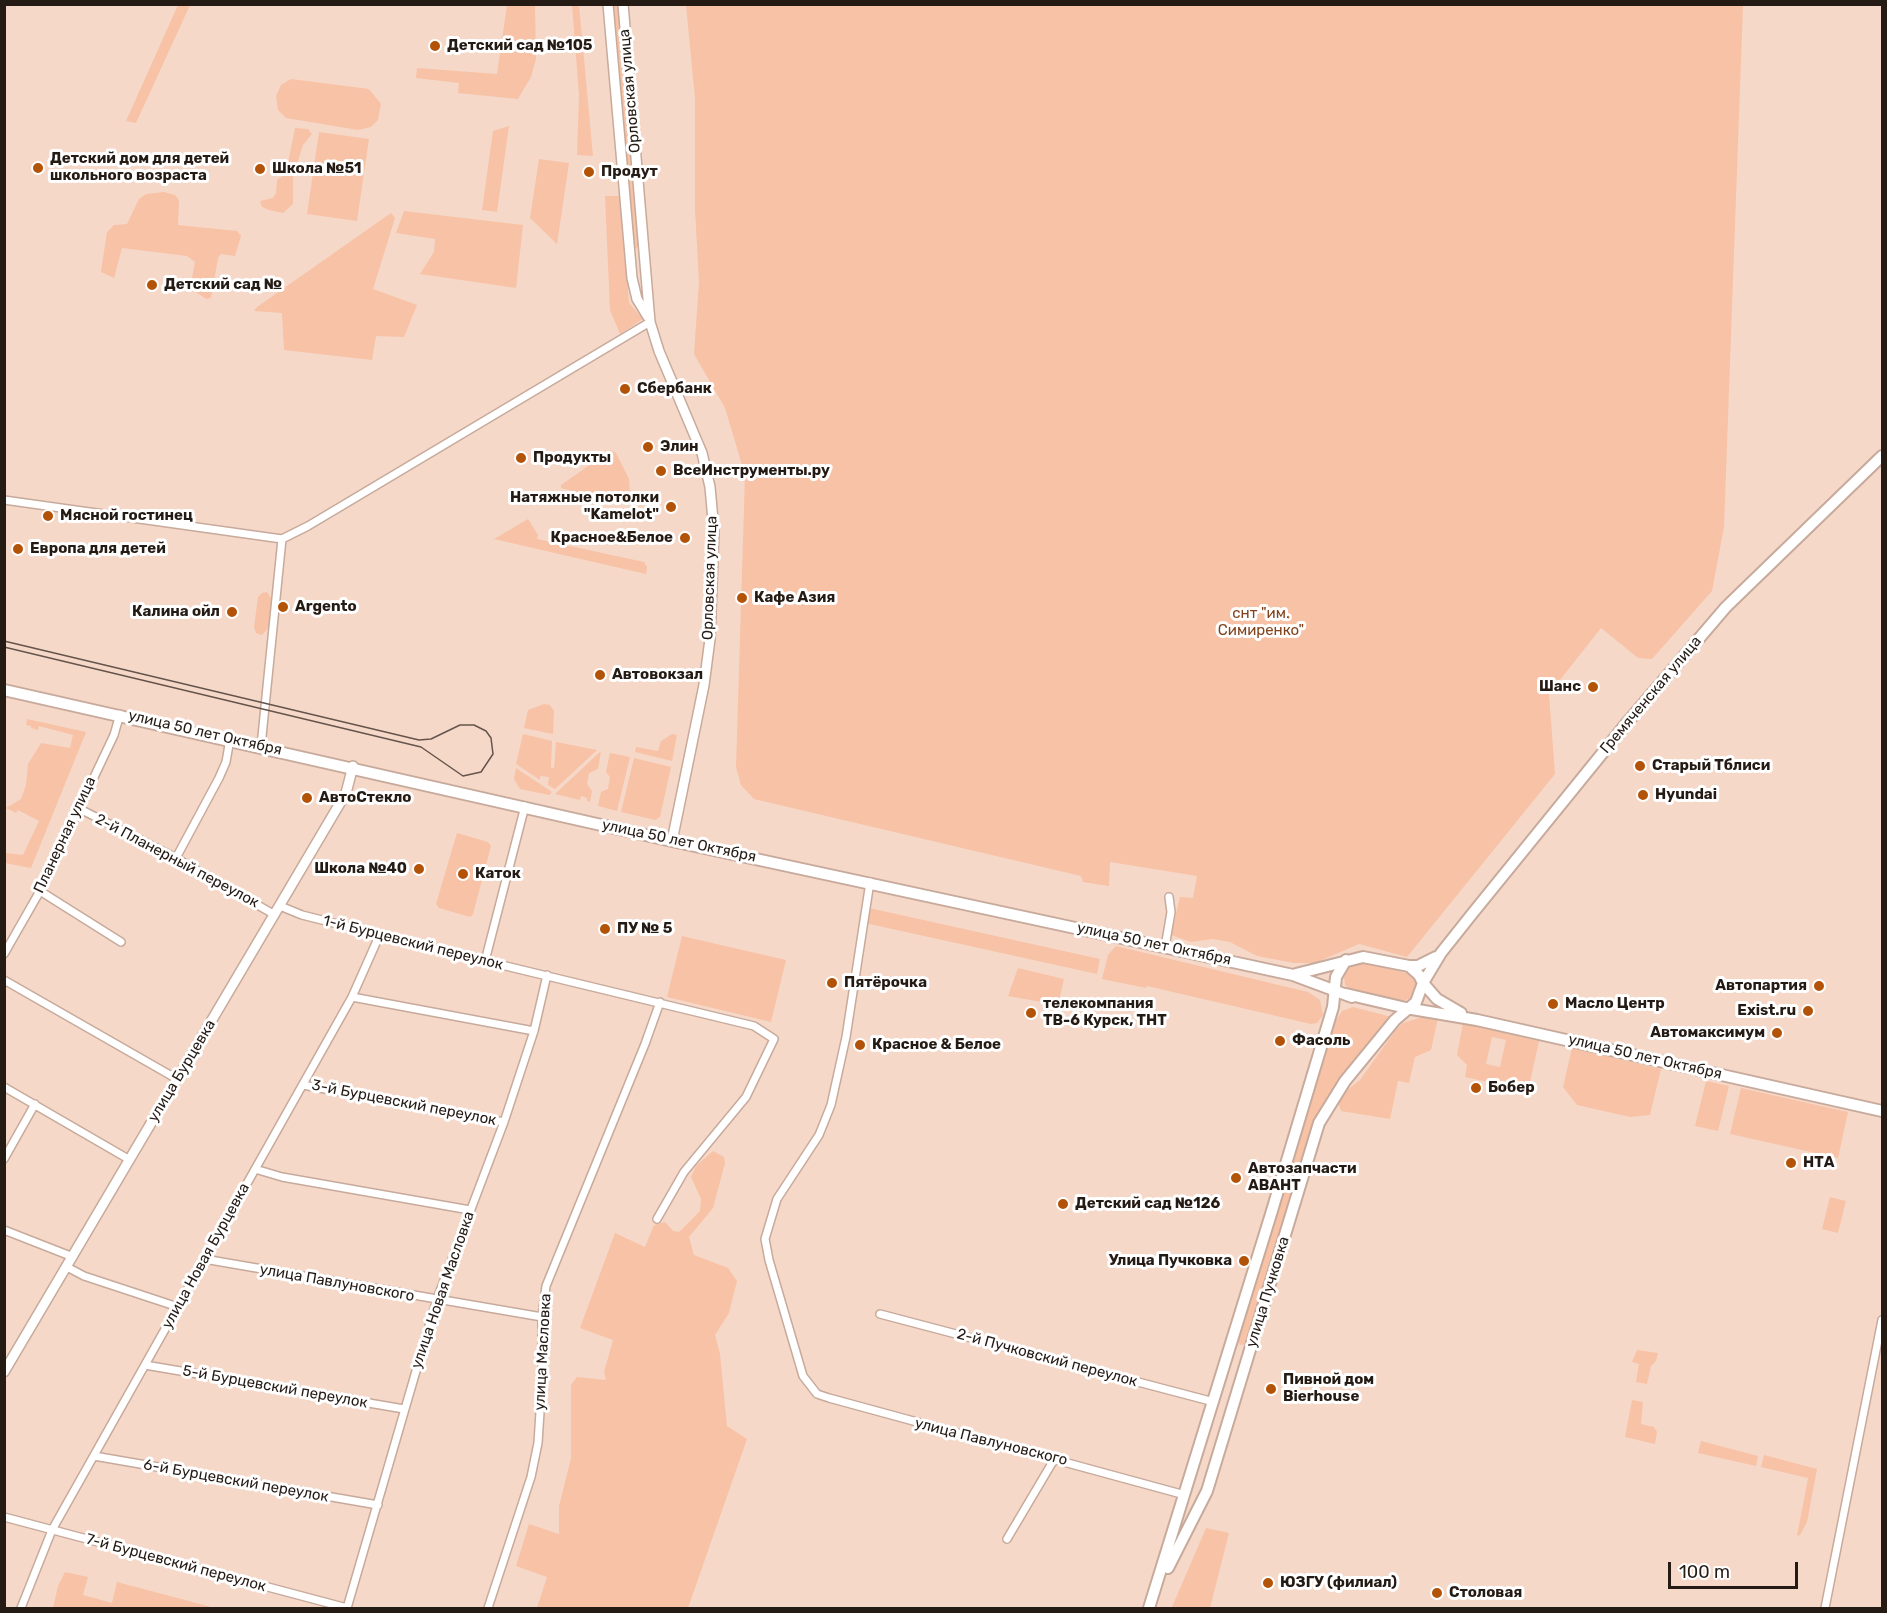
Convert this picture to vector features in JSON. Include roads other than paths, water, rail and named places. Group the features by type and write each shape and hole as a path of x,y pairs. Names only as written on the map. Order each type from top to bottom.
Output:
{"main road":[{"name":"Гремяченская улица","path":"1423,983 1441,953 1626,724 1726,607 1882,456"},
{"name":"улица 50 лет Октября","path":"4,690 353,766 672,841 1293,975 1335,993 1352,997 1477,1020 1882,1111"},
{"path":"1293,975 1363,957 1409,966 1426,963 1441,953"},
{"path":"1346,960 1336,977 1340,989 1352,997"},
{"path":"1409,966 1445,1005 1477,1020"},
{"name":"улица Пучковка","path":"1149,1608 1185,1500 1335,993 1336,977"},
{"name":"улица Пучковка","path":"1155,1592 1207,1491 1324,1112 1345,1081 1406,1008 1419,998 1423,983"},
{"path":"1229,1351 1248,1356"}],"street":[{"name":"Орловская улица","path":"608,4 632,278 637,299 650,322 659,351 702,453 710,487 714,531 710,639 704,685 672,841"},
{"name":"Орловская улица","path":"623,4 650,322"},
{"path":"4,500 282,539 308,526 650,322"},
{"path":"261,746 282,539"},
{"name":"Планерная улица","path":"4,954 40,891 114,735 120,714"},
{"path":"176,858 219,778 230,739"},
{"name":"улица Бурцевка","path":"4,1372 346,794 353,766"},
{"path":"485,961 525,806"},
{"name":"2-й Планерный переулок","path":"78,808 176,858 275,915"},
{"name":"улица Павлуновского","path":"870,882 845,1044 831,1105 819,1135 777,1199 765,1239 803,1376 817,1394 981,1442 1055,1458 1185,1500 1198,1509"},
{"path":"40,891 121,942"},
{"path":"1165,947 1171,912 1169,897"},
{"name":"1-й Бурцевский переулок","path":"280,906 302,915 754,1026 774,1039 746,1097 684,1172 657,1219"},
{"name":"улица Новая Бурцевка","path":"21,1608 52,1530 352,997 380,934"},
{"name":"улица Новая Масловка","path":"347,1608 437,1299 504,1122 534,1031 547,975"},
{"path":"4,980 177,1080"},
{"path":"352,997 534,1031"},
{"name":"улица Масловка","path":"488,1608 531,1477 538,1443 542,1381 542,1317 546,1286 660,1002"},
{"name":"3-й Бурцевский переулок","path":"303,1085 504,1122"},
{"path":"4,1087 130,1160"},
{"path":"4,1159 35,1104"},
{"path":"255,1169 282,1177 470,1209"},
{"path":"4,1230 73,1257"},
{"name":"улица Павлуновского","path":"204,1259 542,1317"},
{"path":"67,1267 93,1280 178,1307"},
{"name":"2-й Пучковский переулок","path":"880,1314 1214,1402"},
{"path":"1825,1608 1882,1320"},
{"name":"5-й Бурцевский переулок","path":"145,1365 404,1409"},
{"name":"6-й Бурцевский переулок","path":"94,1456 378,1505"},
{"path":"1007,1539 1055,1458"},
{"name":"7-й Бурцевский переулок","path":"4,1517 347,1608"}],"tram line":[{"path":"4,641 419,740 431,739 460,725 474,725 486,731 491,738 493,754 481,772 463,776 421,747 4,647"}],"place":[{"name":"Детский сад №105","path":"435,46"},
{"name":"Детский дом для детей школьного возраста","path":"38,168"},
{"name":"Школа №51","path":"260,169"},
{"name":"Продут","path":"589,172"},
{"name":"Детский сад №","path":"152,285"},
{"name":"Сбербанк","path":"625,389"},
{"name":"Элин","path":"648,447"},
{"name":"Продукты","path":"521,458"},
{"name":"ВсеИнструменты.ру","path":"661,471"},
{"name":"Натяжные потолки \"Kamelot\"","path":"671,507"},
{"name":"Мясной гостинец","path":"48,516"},
{"name":"Красное&Белое","path":"685,538"},
{"name":"Европа для детей","path":"18,549"},
{"name":"Кафе Азия","path":"742,598"},
{"name":"Argento","path":"283,607"},
{"name":"Калина ойл","path":"232,612"},
{"name":"Автовокзал","path":"600,675"},
{"name":"Шанс","path":"1593,687"},
{"name":"Старый Тблиси","path":"1640,766"},
{"name":"Hyundai","path":"1643,795"},
{"name":"АвтоСтекло","path":"307,798"},
{"name":"Школа №40","path":"419,869"},
{"name":"Каток","path":"463,874"},
{"name":"ПУ № 5","path":"605,929"},
{"name":"Пятёрочка","path":"832,983"},
{"name":"Автопартия","path":"1819,986"},
{"name":"Масло Центр","path":"1553,1004"},
{"name":"Exist.ru","path":"1808,1011"},
{"name":"телекомпания ТВ-6 Курск, ТНТ","path":"1031,1013"},
{"name":"Автомаксимум","path":"1777,1033"},
{"name":"Фасоль","path":"1280,1041"},
{"name":"Красное & Белое","path":"860,1045"},
{"name":"Бобер","path":"1476,1088"},
{"name":"НТА","path":"1791,1163"},
{"name":"Автозапчасти АВАНТ","path":"1236,1178"},
{"name":"Детский сад №126","path":"1063,1204"},
{"name":"Улица Пучковка","path":"1244,1261"},
{"name":"Пивной дом Bierhouse","path":"1271,1389"},
{"name":"ЮЗГУ (филиал)","path":"1268,1583"},
{"name":"Столовая","path":"1437,1593"}],"park label":[{"name":"снт \"им. Симиренко\"","path":"1261,622"}]}
